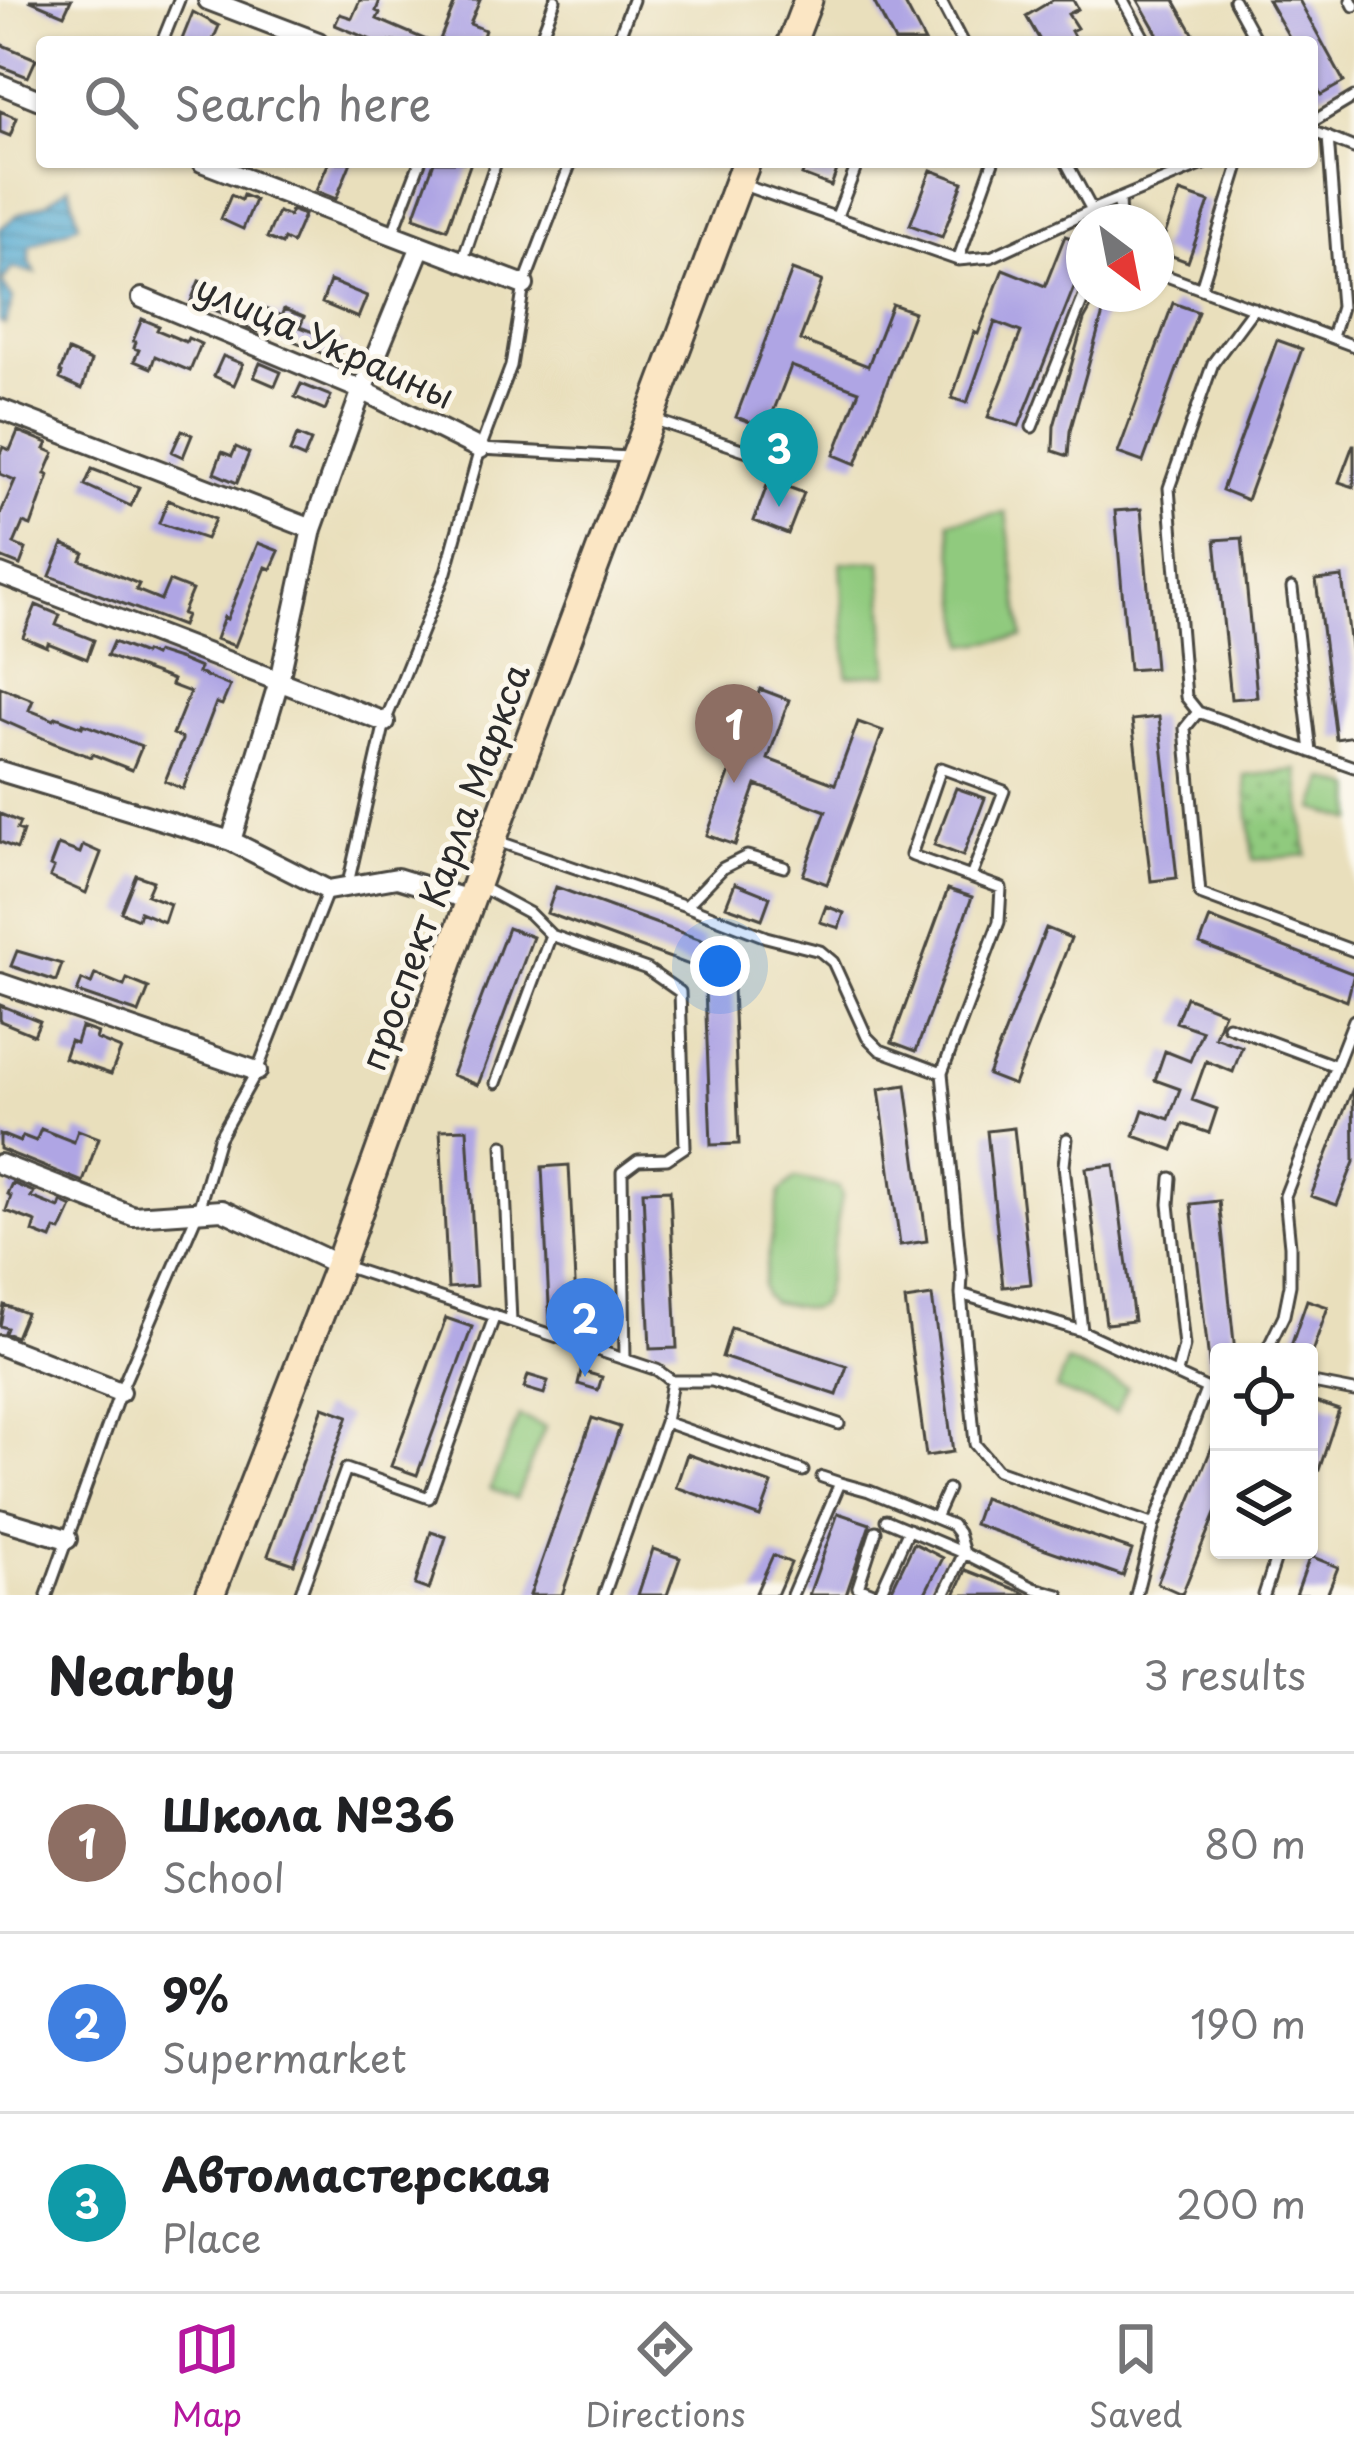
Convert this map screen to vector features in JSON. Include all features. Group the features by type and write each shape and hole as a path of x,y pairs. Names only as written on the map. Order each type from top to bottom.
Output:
{"street":[{"path":"208,0 302,36"},
{"path":"794,36 808,0"},
{"path":"0,84 36,98"},
{"path":"218,168 524,285"},
{"name":"проспект Карла Маркса","path":"210,1595 339,1264 491,840 742,172"},
{"path":"231,841 279,681 312,529 362,389 421,246"},
{"name":"улица Украины","path":"142,298 362,389 480,449"},
{"path":"1,411 312,529"},
{"path":"0,574 386,722"},
{"path":"0,770 231,841 337,889 398,878 473,892"},
{"path":"0,983 256,1071"},
{"path":"0,1164 134,1216 222,1210 339,1264"},
{"path":"0,1345 120,1392"},
{"path":"0,1519 67,1539"}],"lane":[{"path":"164,36 179,0"},
{"path":"541,36 555,0"},
{"path":"619,36 634,0"},
{"path":"940,0 959,36"},
{"path":"1124,0 1143,36"},
{"path":"1234,0 1254,36"},
{"path":"1318,122 1354,97"},
{"path":"1318,130 1354,148"},
{"path":"1328,137 1341,307 1332,338"},
{"path":"392,235 418,168"},
{"path":"462,262 494,168"},
{"path":"47,1595 120,1392 197,1214 219,1138 256,1071 337,889 386,722 446,572 480,449 511,366 524,285 569,168"},
{"path":"837,216 856,168"},
{"path":"958,260 991,168"},
{"path":"1069,168 1089,204"},
{"path":"1107,204 1194,168"},
{"path":"1201,288 1238,168"},
{"path":"742,172 837,216 958,260 991,257 1066,222"},
{"path":"1119,199 1119,204"},
{"path":"1174,278 1354,346"},
{"path":"1254,308 1213,363 1169,488 1186,697 1198,712 1354,767"},
{"path":"1032,427 1078,312"},
{"path":"650,418 795,467"},
{"path":"480,449 634,458"},
{"path":"1292,588 1311,752"},
{"path":"1198,712 1185,728 1200,894 1354,951"},
{"path":"971,877 1004,791 941,768 911,855 1000,888 998,922 942,1073 975,1444 997,1470 1154,1525"},
{"path":"491,840 766,938 820,951 833,962 867,1037 880,1050 942,1073"},
{"path":"686,906 722,868 747,856 784,867"},
{"path":"473,892 529,913 551,935 647,969 680,992 685,1148 667,1160 638,1160 622,1172 625,1359"},
{"path":"496,1083 551,935"},
{"path":"1270,1343 1284,1315 1290,1285 1286,1196 1354,1020"},
{"path":"1228,1026 1336,1066"},
{"path":"1067,1139 1064,1166 1082,1331"},
{"path":"503,1145 511,1321"},
{"path":"1171,1178 1168,1204 1184,1346 1177,1373"},
{"path":"339,1264 657,1370 672,1381 712,1381 839,1424"},
{"path":"961,1294 1082,1331 1210,1391"},
{"path":"315,1595 301,1593 346,1469 429,1498 495,1315"},
{"path":"604,1595 665,1422 672,1381"},
{"path":"1318,1384 1353,1388"},
{"path":"1136,1595 1154,1525 1206,1390"},
{"path":"665,1422 803,1471"},
{"path":"821,1477 952,1525 964,1553 944,1595"},
{"path":"792,1595 839,1483"},
{"path":"935,1518 948,1490"},
{"path":"886,1520 1059,1595"},
{"path":"877,1532 858,1587 879,1595 909,1529"},
{"path":"1264,1595 1276,1559"}],"green space":[{"path":"1006,513 1023,637 966,645 949,521"},
{"path":"881,561 888,674 847,676 841,563"},
{"path":"1298,770 1307,855 1253,860 1245,776"},
{"path":"1325,779 1354,788 1354,821 1315,809"},
{"path":"795,1178 839,1187 842,1196 824,1296 810,1309 772,1302 763,1285 780,1192"},
{"path":"1067,1362 1127,1387 1116,1413 1056,1389"},
{"path":"519,1416 545,1427 516,1499 490,1489"}],"water":[{"path":"69,186 79,224 30,246 36,273 12,268 2,282 13,299 5,324 0,322 0,229"}],"building":[{"path":"29,0 71,0 64,15"},
{"path":"360,0 380,0 377,19 417,36 362,36 335,25 340,14 352,18"},
{"path":"456,0 480,0 470,24 485,30 483,36 441,36"},
{"path":"873,0 903,0 922,36 892,36"},
{"path":"1053,0 1073,0 1078,9 1068,14 1077,28 1071,31 1074,36 1038,36 1026,16"},
{"path":"1138,0 1174,0 1195,36 1159,36"},
{"path":"1268,0 1299,0 1344,82 1321,95 1318,36 1289,36"},
{"path":"193,12 219,26 215,36 183,36"},
{"path":"0,44 36,59 28,77 0,66"},
{"path":"0,111 17,118 10,136 0,132"},
{"path":"326,168 349,168 336,199 316,191"},
{"path":"432,168 469,168 447,229 414,217"},
{"path":"805,168 838,168 831,186 802,175"},
{"path":"931,170 963,182 942,237 910,225"},
{"path":"1180,192 1209,202 1188,262 1174,257 1174,209"},
{"path":"231,195 255,200 243,229 221,219"},
{"path":"291,210 304,215 292,243 267,238 278,212 289,216"},
{"path":"1066,236 1066,307 1019,426 988,417 1021,332 995,322 967,403 952,398 974,332 978,334 1003,269 1045,286"},
{"path":"792,270 822,281 800,340 868,366 892,304 914,312 856,464 834,455 859,391 791,366 767,428 736,417"},
{"path":"199,281 281,316 284,309 304,317 300,327 343,344 337,360 260,326 258,332 246,327 248,323 191,301"},
{"path":"330,281 367,296 358,318 322,303"},
{"path":"1174,303 1198,312 1143,462 1118,453"},
{"path":"1088,312 1103,312 1070,431 1068,456 1053,451 1054,426"},
{"path":"142,319 159,326 157,330 201,344 190,371 155,356 151,368 134,361 139,350 133,341"},
{"path":"1277,340 1302,349 1247,500 1222,490"},
{"path":"68,351 91,361 82,389 60,379"},
{"path":"223,356 243,364 234,385 214,376"},
{"path":"260,363 281,372 275,386 254,377"},
{"path":"301,384 331,396 325,410 295,397"},
{"path":"182,430 192,435 183,457 172,452"},
{"path":"18,431 48,443 45,449 54,453 31,526 23,523 14,544 26,549 20,565 0,557 0,515 15,480 0,474 0,454 3,447 10,450"},
{"path":"297,435 311,441 304,458 290,452"},
{"path":"1354,445 1354,487 1339,482"},
{"path":"236,447 249,453 237,483 214,473 222,452 232,456"},
{"path":"92,469 139,487 131,506 85,485"},
{"path":"769,480 804,493 788,534 754,521"},
{"path":"168,500 215,519 206,539 159,523"},
{"path":"1141,509 1155,668 1129,670 1115,511"},
{"path":"1242,538 1257,697 1231,699 1215,540"},
{"path":"258,543 279,551 271,569 266,567 235,646 216,639"},
{"path":"63,544 84,553 81,560 139,584 136,590 161,600 169,581 192,590 182,626 50,576"},
{"path":"1342,577 1354,670 1354,736 1336,739 1316,580"},
{"path":"36,605 60,615 56,625 94,640 87,659 23,637"},
{"path":"113,642 144,654 154,656 156,652 181,660 230,686 222,705 216,703 183,789 165,781 182,740 173,734 190,692 171,685 173,680 107,656"},
{"path":"0,687 33,700 29,710 142,746 132,770 0,719"},
{"path":"760,689 789,700 768,759 835,784 858,722 883,731 827,884 803,875 826,811 756,785 735,845 707,835"},
{"path":"1159,717 1177,878 1151,881 1132,720"},
{"path":"956,788 985,798 963,856 934,845"},
{"path":"0,814 20,822 17,829 23,831 17,849 0,842"},
{"path":"58,845 80,853 83,845 101,853 86,893 50,877"},
{"path":"136,875 153,881 147,895 170,904 164,922 140,912 138,919 121,912"},
{"path":"735,883 770,897 762,919 726,906"},
{"path":"556,887 704,941 695,967 547,913"},
{"path":"948,889 972,897 916,1051 892,1042"},
{"path":"826,906 844,913 839,928 820,922"},
{"path":"1210,918 1354,974 1347,1001 1200,944"},
{"path":"508,928 533,937 478,1085 452,1075"},
{"path":"1046,928 1071,938 1014,1085 988,1075"},
{"path":"17,951 62,964 56,981 11,966"},
{"path":"95,974 124,986 127,979 149,988 139,1013 77,992 82,980 91,984"},
{"path":"733,987 739,1144 711,1145 705,988"},
{"path":"1186,997 1224,1012 1215,1037 1242,1047 1233,1072 1206,1061 1192,1100 1217,1109 1209,1133 1183,1124 1173,1150 1134,1136 1143,1110 1169,1119 1180,1089 1155,1080 1165,1051 1190,1061 1202,1031 1176,1022"},
{"path":"0,1005 40,1021 34,1035 0,1021"},
{"path":"81,1027 121,1049 111,1074 64,1058"},
{"path":"906,1085 927,1241 900,1245 879,1089"},
{"path":"1353,1088 1354,1162 1337,1205 1311,1196"},
{"path":"1014,1128 1031,1284 1003,1287 987,1131"},
{"path":"41,1129 74,1142 78,1130 99,1138 83,1182 0,1149 0,1134 20,1142 23,1136 36,1141"},
{"path":"467,1129 476,1286 448,1288 440,1130"},
{"path":"569,1165 577,1322 550,1324 542,1167"},
{"path":"1114,1165 1134,1321 1106,1324 1086,1168"},
{"path":"12,1183 34,1192 31,1197 59,1208 61,1202 72,1207 61,1231 55,1229 51,1239 33,1232 36,1222 6,1211"},
{"path":"670,1190 677,1348 650,1349 643,1191"},
{"path":"1219,1201 1234,1343 1210,1343 1210,1370 1191,1204"},
{"path":"932,1296 953,1452 926,1456 905,1300"},
{"path":"1307,1300 1328,1307 1315,1343 1292,1343"},
{"path":"4,1305 26,1313 16,1337 0,1326"},
{"path":"446,1318 472,1327 417,1475 391,1466"},
{"path":"731,1328 847,1366 837,1395 722,1357"},
{"path":"581,1371 602,1377 598,1390 578,1384"},
{"path":"528,1375 548,1381 544,1394 524,1388"},
{"path":"1318,1403 1339,1410 1318,1470"},
{"path":"323,1407 348,1416 294,1564 268,1555"},
{"path":"592,1418 620,1427 562,1595 530,1595"},
{"path":"1210,1452 1210,1526 1182,1594 1157,1583"},
{"path":"687,1454 772,1484 760,1517 676,1487"},
{"path":"983,1498 1132,1550 1123,1576 974,1524"},
{"path":"838,1513 870,1524 846,1595 809,1595"},
{"path":"431,1532 446,1537 429,1590 415,1585"},
{"path":"914,1543 943,1558 924,1595 889,1595"},
{"path":"653,1549 680,1558 667,1595 638,1595"},
{"path":"773,1555 791,1563 777,1595 755,1595"},
{"path":"1309,1559 1338,1567 1327,1595 1296,1595"},
{"path":"966,1570 1020,1591 1027,1595 955,1595"}],"place":[{"name":"Автомастерская","path":"779,507"},
{"name":"Школа №36","path":"734,783"},
{"name":"9%","path":"585,1377"}]}
